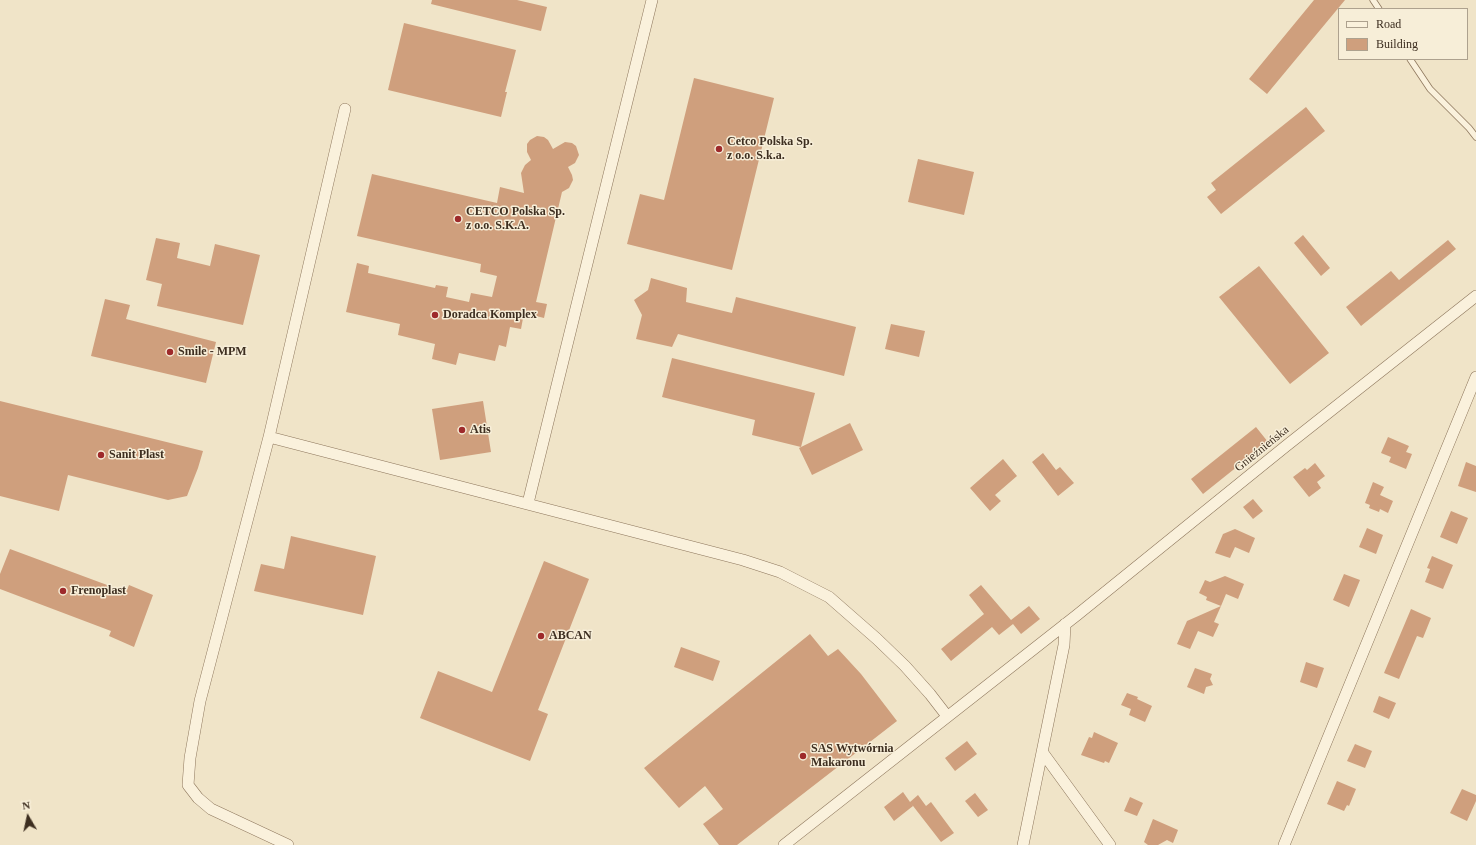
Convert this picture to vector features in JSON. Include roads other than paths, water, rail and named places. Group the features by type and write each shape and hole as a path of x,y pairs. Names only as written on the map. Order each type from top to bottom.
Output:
{"street":[{"path":"528,503 652,0"},
{"path":"288,845 211,809 198,798 188,785 190,758 200,701 269,437 345,109"},
{"name":"Gnieźnieńska","path":"784,845 1065,624 1476,296"},
{"path":"1284,845 1374,622 1443,460 1476,377"},
{"path":"269,437 528,503 743,560 780,572 829,597 878,639 905,666 948,716"},
{"path":"1023,845 1064,645 1065,624"},
{"path":"1043,753 1110,845"}],"lane":[{"path":"1411,60 1430,89 1476,137"}],"place":[{"name":"Cetco Polska Sp. z o.o. S.k.a.","path":"719,149"},
{"name":"CETCO Polska Sp. z o.o. S.K.A.","path":"458,219"},
{"name":"Doradca Komplex","path":"435,315"},
{"name":"Smile - MPM","path":"170,352"},
{"name":"Atis","path":"462,430"},
{"name":"Sanit Plast","path":"101,455"},
{"name":"Frenoplast","path":"63,591"},
{"name":"ABCAN","path":"541,636"},
{"name":"SAS Wytwórnia Makaronu","path":"803,756"}]}
